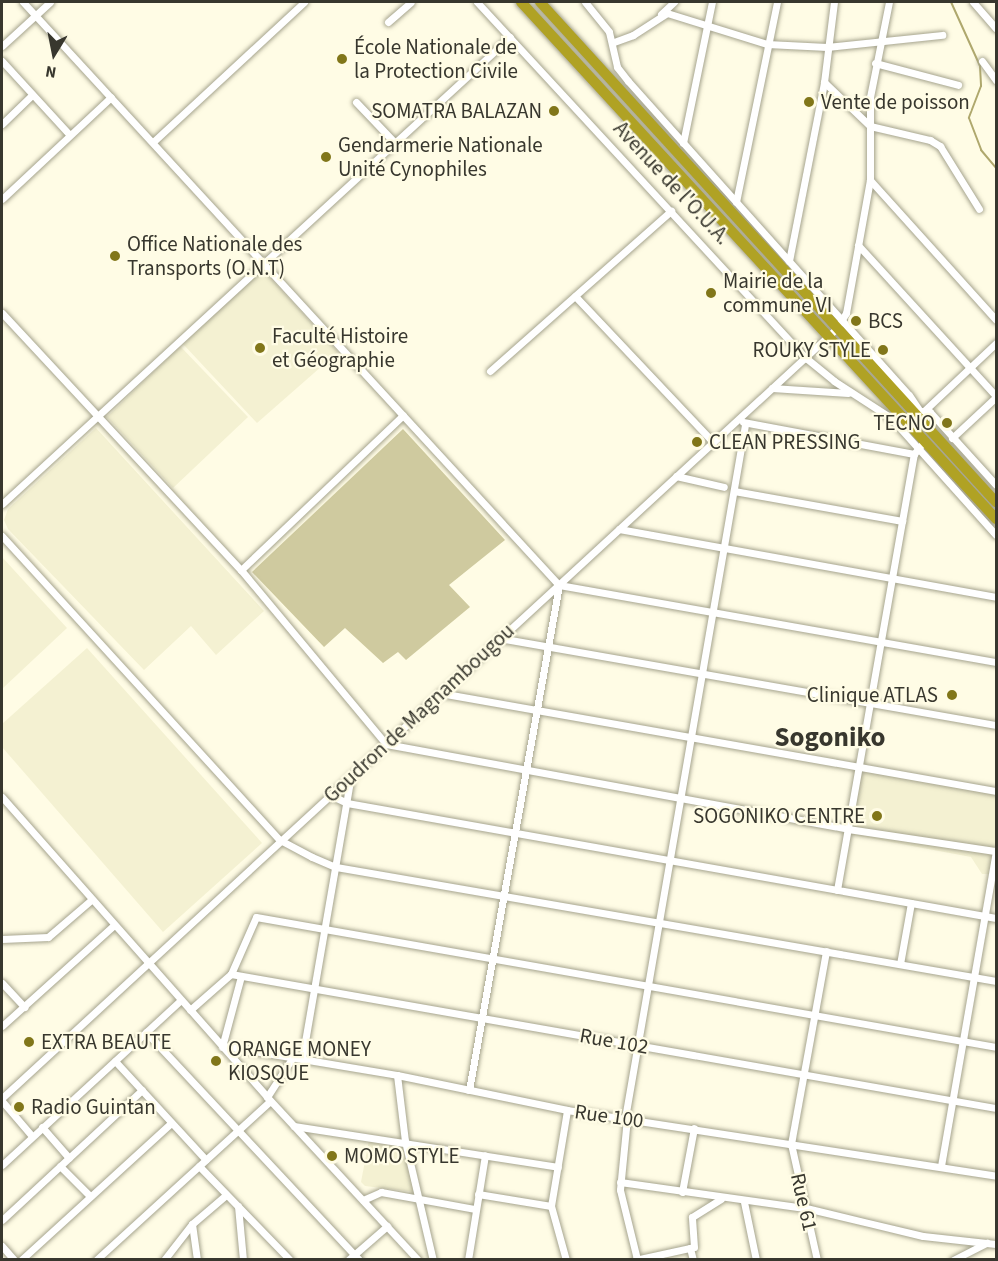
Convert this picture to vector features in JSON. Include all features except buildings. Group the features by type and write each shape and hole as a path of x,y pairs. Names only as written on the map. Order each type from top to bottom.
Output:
{"highway":[{"name":"Avenue de l'O.U.A.","path":"521,2 836,328 921,444 996,519"},
{"name":"Avenue de l'O.U.A.","path":"540,2 996,502"}],"street":[{"path":"23,2 559,585 996,662"},
{"path":"2,46 50,2"},
{"path":"153,142 304,2"},
{"path":"388,22 411,2"},
{"name":"Avenue de l'O.U.A.","path":"477,2 806,358 854,394 891,417 921,444 996,535"},
{"name":"Avenue de l'O.U.A.","path":"585,2 614,42 617,67 789,261 836,328 952,438 996,485"},
{"path":"614,42 633,35 674,2"},
{"path":"683,143 712,2"},
{"path":"736,202 777,2"},
{"path":"789,261 824,82 834,2"},
{"path":"836,328 858,245 870,180 870,126 875,63 889,2"},
{"path":"973,2 996,28"},
{"path":"659,16 667,13 767,44 828,47 880,39 942,35"},
{"path":"2,504 510,37"},
{"path":"2,61 69,134"},
{"path":"982,62 996,80"},
{"path":"875,63 958,85"},
{"path":"824,82 870,126 930,140 940,146 979,209"},
{"path":"2,124 32,95"},
{"path":"2,199 111,97"},
{"path":"356,102 394,144"},
{"path":"870,180 996,320"},
{"path":"490,370 671,211"},
{"path":"858,245 996,397 952,438"},
{"path":"575,296 713,442"},
{"path":"2,313 241,570 387,744 681,796 848,830 996,851 941,1166"},
{"name":"Goudron de Magnambougou","path":"2,1099 836,328"},
{"path":"934,434 923,411 996,343"},
{"path":"772,388 802,387 854,394"},
{"path":"241,570 403,415"},
{"path":"739,417 745,424 914,454"},
{"path":"721,1198 692,1217 697,1241 690,1248 636,1259 620,1182 626,1118 745,424"},
{"path":"837,890 914,454 921,444"},
{"path":"676,476 724,486"},
{"path":"734,491 902,521"},
{"path":"619,529 996,597"},
{"path":"2,536 280,840 336,867 996,981"},
{"path":"469,1090 559,585"},
{"path":"499,638 996,724"},
{"path":"440,693 858,764 996,791"},
{"path":"302,1059 351,776"},
{"path":"330,795 346,803 996,918"},
{"path":"2,797 269,1099 418,1260"},
{"path":"2,813 9,806"},
{"path":"2,939 48,937 91,900"},
{"path":"900,964 911,903"},
{"path":"190,1010 231,974 256,917 996,1047"},
{"path":"2,1026 114,925"},
{"path":"791,1144 826,951"},
{"name":"Rue 102","path":"231,974 996,1108"},
{"path":"223,1046 241,976"},
{"path":"2,982 24,1007"},
{"path":"2,1165 181,1000"},
{"path":"146,1032 353,1258 387,1226"},
{"name":"Rue 100","path":"223,1046 397,1075 567,1110 996,1176"},
{"path":"96,1260 269,1099 293,1058"},
{"path":"115,1061 206,1160"},
{"path":"397,1075 405,1141 433,1260"},
{"path":"2,1220 142,1090"},
{"path":"2,1099 32,1137"},
{"path":"566,1260 551,1206 567,1110"},
{"path":"21,1260 171,1123"},
{"path":"294,1126 405,1141 558,1167"},
{"path":"42,1128 69,1158"},
{"path":"682,1192 694,1128"},
{"name":"Rue 61","path":"791,1144 818,1260"},
{"path":"468,1260 485,1155"},
{"path":"60,1166 90,1196"},
{"path":"199,1166 290,1260"},
{"path":"620,1182 744,1202 806,1208 923,1236 996,1244"},
{"path":"363,1200 381,1192 476,1209"},
{"path":"478,1194 551,1206"},
{"path":"164,1260 192,1224 226,1195"},
{"path":"744,1202 756,1260"},
{"path":"238,1206 243,1260"},
{"path":"192,1224 197,1260"},
{"path":"953,1260 987,1243"},
{"path":"2,1246 14,1260"},
{"path":"690,1248 693,1260"}],"shaded area":[{"name":"Faculté Histoire et Géographie","path":"262,269 338,352 257,423 183,344"},
{"path":"180,346 248,417 173,488 107,417"},
{"path":"96,428 264,611 216,655 191,626 144,670 8,529 4,520 8,509"},
{"path":"403,429 505,540 449,585 470,607 406,660 398,652 383,663 345,628 324,647 252,572"},
{"path":"2,557 67,628 2,689"},
{"path":"87,648 262,843 163,932 2,747 2,724"},
{"path":"860,767 996,793 996,839 989,874 982,874 971,857 848,834"},
{"path":"369,1140 402,1144 416,1192 365,1186 361,1182"}],"waterway":[{"path":"951,2 980,66 981,86 969,118 981,150 996,168"},
{"path":"996,226 996,247"}],"place":[{"name":"École Nationale de la Protection Civile","path":"342,59"},
{"name":"Vente de poisson","path":"809,102"},
{"name":"SOMATRA BALAZAN","path":"554,111"},
{"name":"Gendarmerie Nationale Unité Cynophiles","path":"326,157"},
{"name":"Office Nationale des Transports (O.N.T)","path":"115,256"},
{"name":"Mairie de la commune VI","path":"711,293"},
{"name":"BCS","path":"856,321"},
{"name":"Faculté Histoire et Géographie","path":"260,348"},
{"name":"ROUKY STYLE","path":"883,350"},
{"name":"TECNO","path":"947,423"},
{"name":"CLEAN PRESSING","path":"697,442"},
{"name":"Clinique ATLAS","path":"952,695"},
{"name":"SOGONIKO CENTRE","path":"877,816"},
{"name":"EXTRA BEAUTE","path":"29,1042"},
{"name":"ORANGE MONEY KIOSQUE","path":"216,1061"},
{"name":"Radio Guintan","path":"19,1107"},
{"name":"MOMO STYLE","path":"332,1156"}],"district":[{"name":"Sogoniko","path":"830,738"}]}
